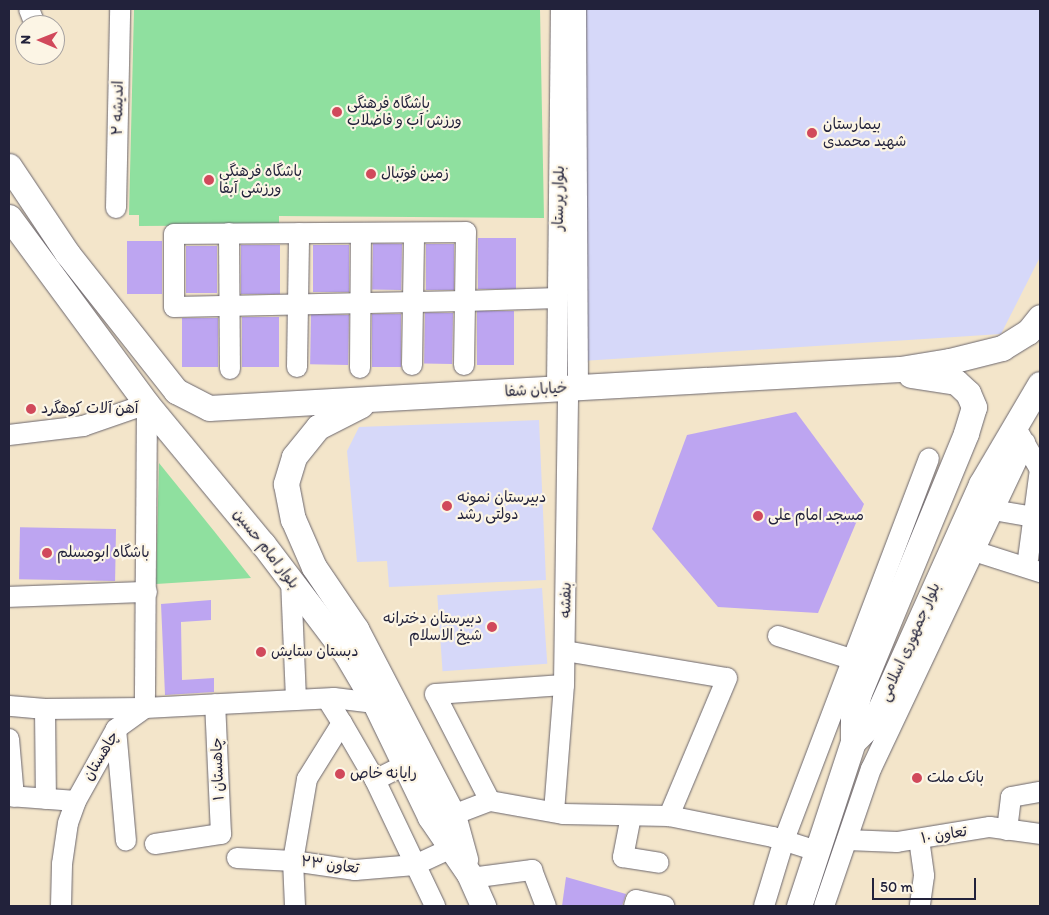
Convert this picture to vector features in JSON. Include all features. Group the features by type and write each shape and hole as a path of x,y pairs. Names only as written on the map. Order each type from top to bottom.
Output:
{"main road":[{"name":"خیابان شفا","path":"9,166 67,253 176,391 209,408 370,401 900,369"},
{"name":"بلوار امام حسین","path":"9,217 147,404 291,580 344,652 375,703 430,817 470,876 483,906"},
{"path":"900,369 950,361 1002,348 1028,332 1040,318"},
{"path":"853,742 850,690 966,434 974,407 968,393 956,382 916,376 900,369"},
{"name":"بلوار جمهوری اسلامی","path":"799,906 853,742 875,720 981,484 1020,435 1040,384"},
{"path":"370,401 318,427 294,457 286,484 293,519 314,567 356,629 453,815 470,876"},
{"path":"1020,435 1040,416"}],"street":[{"name":"اندیشه ۲","path":"116,208 120,9"},
{"name":"بلوار پرستار","path":"568,11 558,298 568,388"},
{"name":"بلوار پرستار","path":"568,11 568,388"},
{"path":"412,365 414,232"},
{"path":"464,365 465,301 466,232 174,234 174,307 465,301 558,298"},
{"path":"297,367 299,233"},
{"path":"360,368 362,233"},
{"path":"229,234 230,369"},
{"name":"بنفشه","path":"554,812 564,686 568,388"},
{"path":"9,435 83,426 147,404 148,592 144,708"},
{"path":"824,906 872,769 993,510 1020,435"},
{"path":"974,551 1034,570 1040,469 1020,435"},
{"path":"764,906 784,840 850,690 851,659 929,460"},
{"path":"993,510 1038,517"},
{"path":"291,580 296,700"},
{"path":"9,597 148,592"},
{"path":"778,636 851,659"},
{"path":"565,651 726,678 669,816"},
{"path":"490,801 435,694 564,686"},
{"path":"327,699 375,780 436,906"},
{"path":"9,706 45,709 144,708 327,699 375,703"},
{"name":"چاهستان ۱","path":"155,844 221,834 216,704"},
{"name":"چاهستان","path":"61,906 62,864 68,823 76,801 116,729 144,708"},
{"path":"45,709 46,799"},
{"path":"295,906 293,861 307,779 342,723"},
{"path":"116,729 126,841"},
{"path":"9,739 11,797 76,801"},
{"path":"375,780 405,765"},
{"path":"1007,830 1011,797 1040,792"},
{"path":"453,815 490,801 554,812 669,816 784,840 817,851"},
{"path":"631,816 623,857 659,863"},
{"name":"تعاون ۱۰","path":"847,840 874,843 919,839 990,827 1040,834"},
{"path":"919,839 924,876 920,906"},
{"name":"تعاون ۲۳","path":"237,858 293,861 355,870 415,864 450,849"},
{"path":"470,876 532,870 546,906"},
{"path":"635,903 664,906"}],"shaded area":[{"name":"بیمارستان شهید محمدی","path":"584,9 1040,9 1040,257 1001,334 582,361"},
{"name":"دبیرستان نمونه دولتی رشد","path":"539,420 546,580 389,587 387,561 357,562 347,451 359,427"},
{"name":"دبیرستان دخترانه شیخ الاسلام","path":"542,588 547,664 443,671 437,595"}],"green space":[{"name":"باشگاه فرهنگی ورزش آب و فاضلاب","path":"134,9 540,9 544,218 279,216 279,225 139,226 139,215 129,215"},
{"path":"159,463 214,531 251,578 156,584"}],"building":[{"path":"478,238 516,238 516,289 478,289"},
{"path":"127,241 162,241 162,294 127,294"},
{"path":"373,243 402,244 401,290 372,289"},
{"path":"426,244 454,244 454,290 426,290"},
{"path":"241,245 280,245 280,294 241,294"},
{"path":"313,245 349,245 349,292 313,292"},
{"path":"186,246 217,246 217,293 186,293"},
{"path":"477,311 514,311 514,365 477,365"},
{"path":"425,313 453,313 452,364 424,364"},
{"path":"311,314 349,315 348,365 310,364"},
{"path":"372,314 401,314 401,367 372,367"},
{"path":"242,317 279,317 279,367 242,367"},
{"path":"182,318 218,318 218,367 182,367"},
{"name":"مسجد امام علی","path":"796,412 864,504 818,613 718,607 652,529 687,435"},
{"path":"20,527 116,529 115,581 19,579"},
{"path":"211,600 211,620 181,622 182,680 214,678 214,692 165,695 161,604"},
{"path":"566,877 626,894 622,906 562,906"}],"place":[{"name":"باشگاه فرهنگی ورزش آب و فاضلاب","path":"337,112"},
{"name":"بیمارستان شهید محمدی","path":"812,133"},
{"name":"زمین فوتبال","path":"371,174"},
{"name":"باشگاه فرهنگی ورزشی آبفا","path":"209,180"},
{"name":"آهن آلات کوهگرد","path":"31,409"},
{"name":"دبیرستان نمونه دولتی رشد","path":"447,506"},
{"name":"مسجد امام علی","path":"758,516"},
{"name":"باشگاه ابومسلم","path":"47,553"},
{"name":"دبیرستان دخترانه شیخ الاسلام","path":"492,627"},
{"name":"دبستان ستایش","path":"261,652"},
{"name":"رایانه خاص","path":"340,774"},
{"name":"بانک ملت","path":"917,778"}]}
